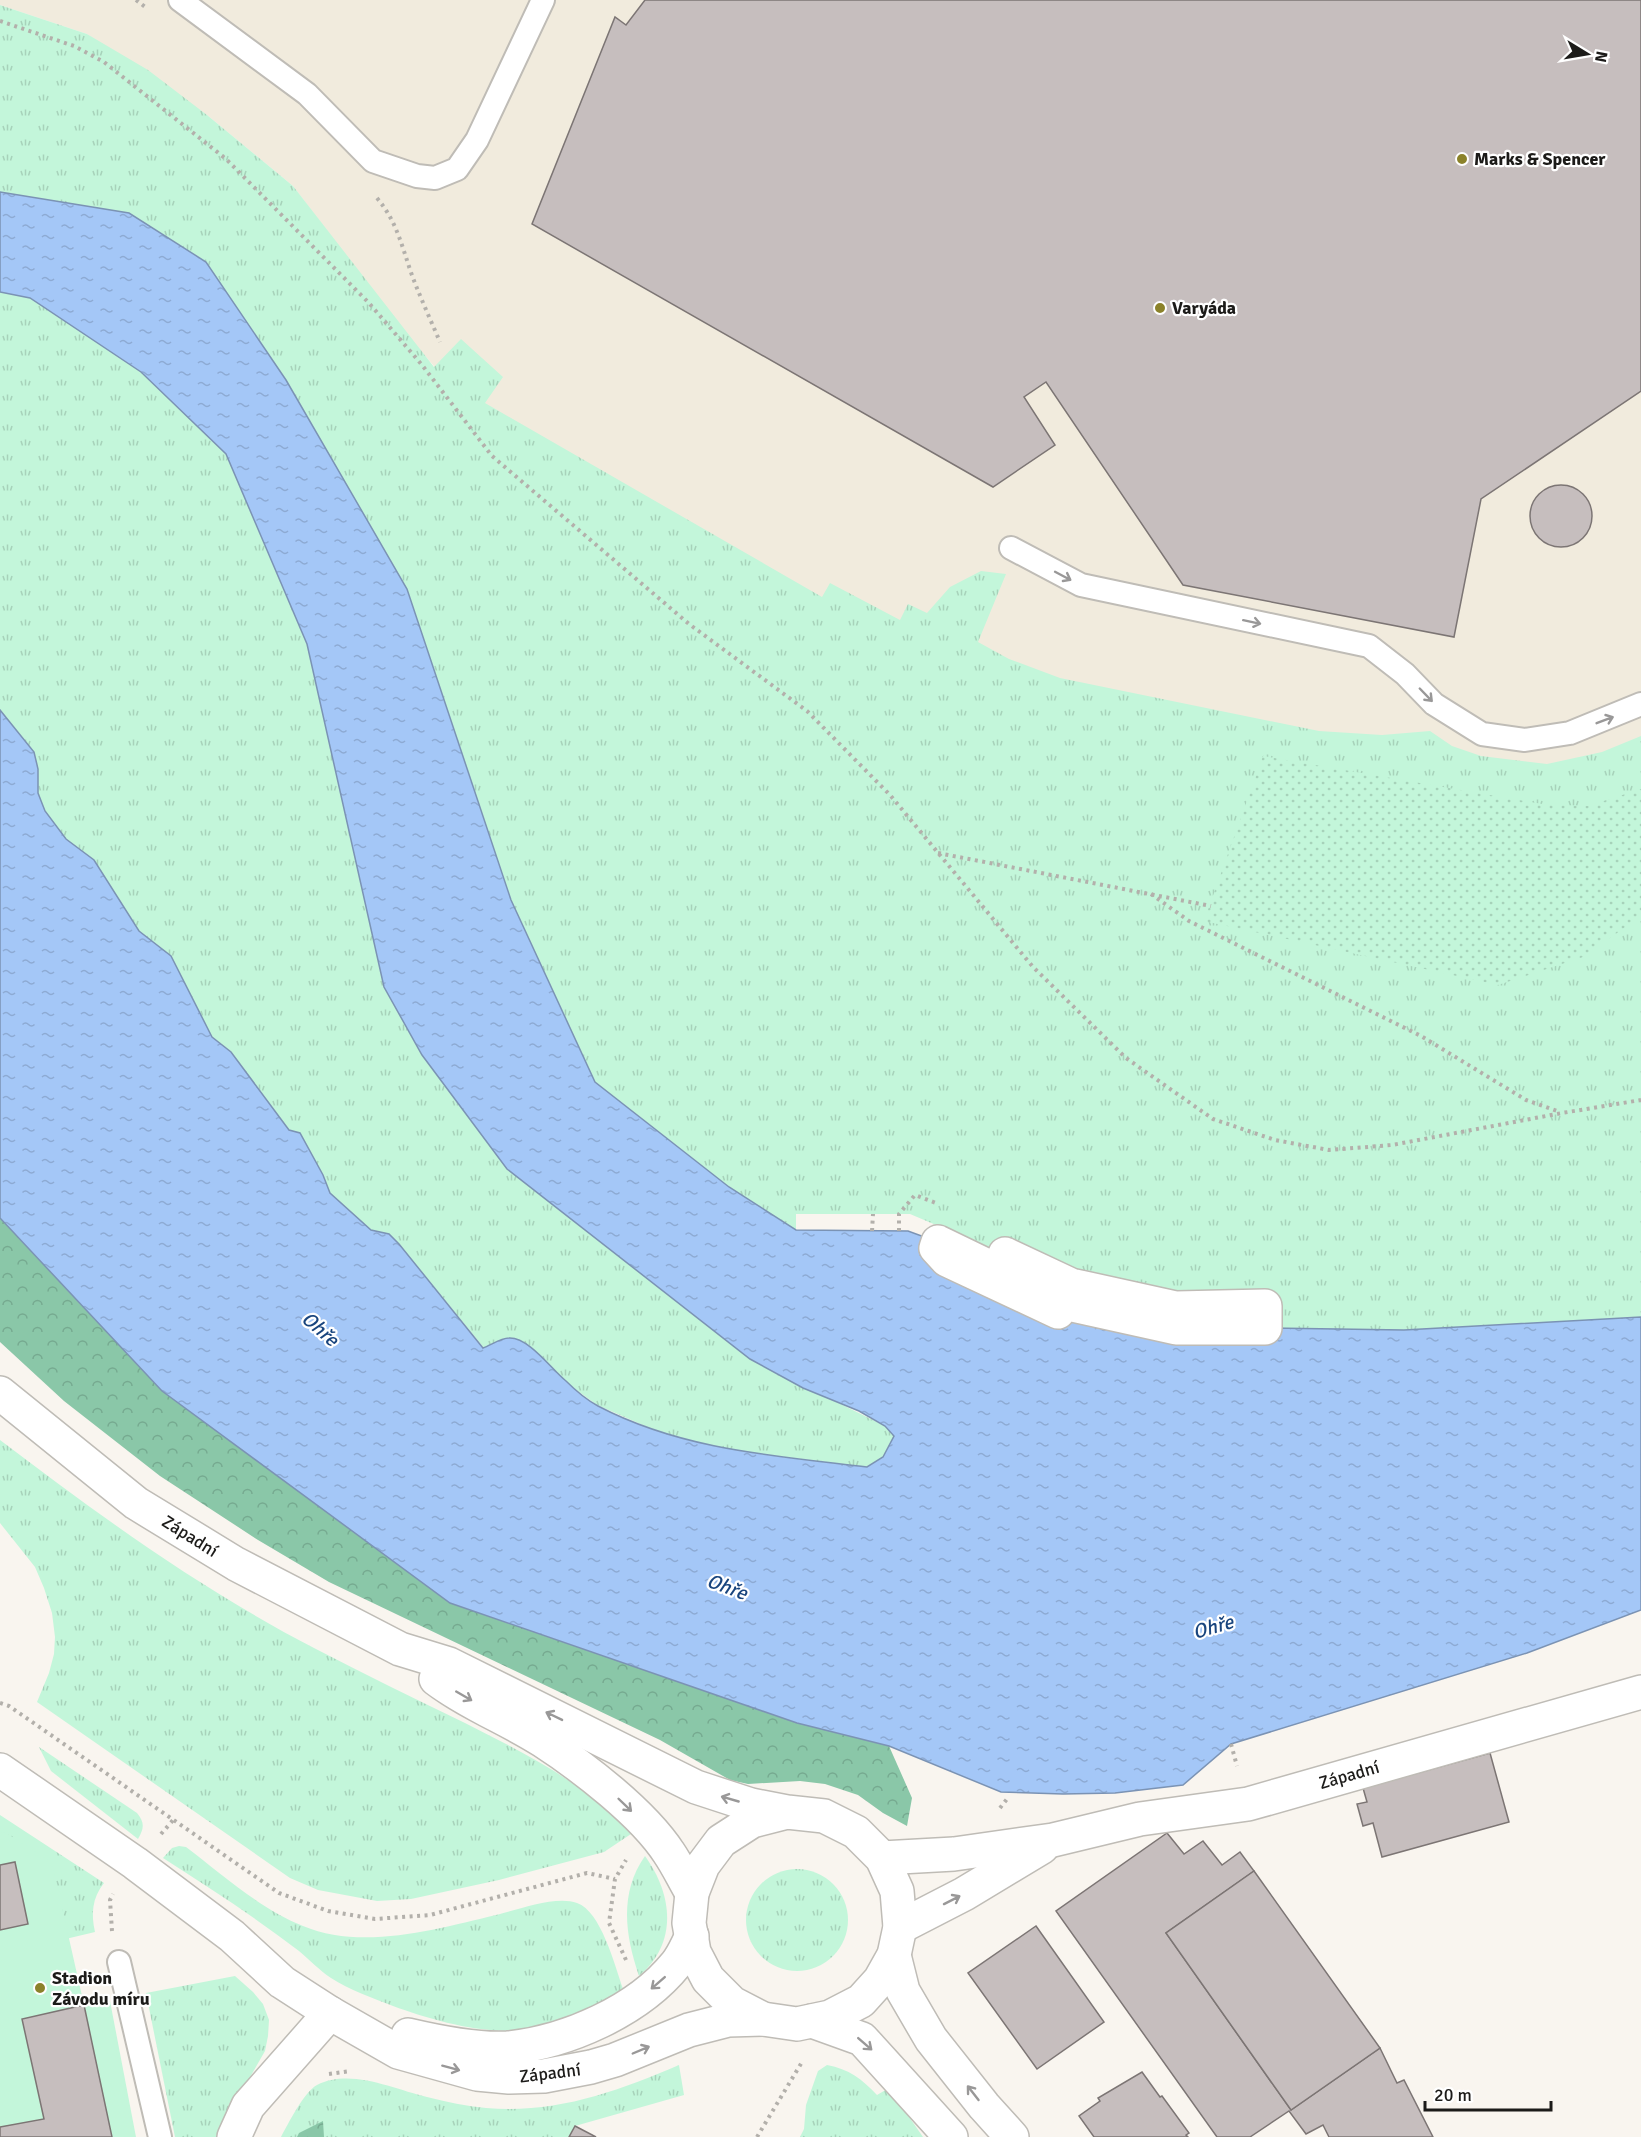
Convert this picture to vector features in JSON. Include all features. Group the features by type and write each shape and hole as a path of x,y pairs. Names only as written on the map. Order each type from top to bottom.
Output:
{"street":[{"path":"938,1242 998,1270 1005,1254 1071,1285 1176,1308 1264,1306 1265,1328 1176,1328 1063,1303 1058,1311 947,1260 936,1248 938,1242"},
{"name":"Západní","path":"0,1393 136,1503 236,1564 400,1650 439,1681 542,1741 582,1768 646,1826 669,1853 692,1893"},
{"name":"Západní","path":"400,1650 449,1664 696,1787 722,1797 787,1812 824,1816 856,1832 882,1858 897,1891 897,1941 903,1991 931,2039 1011,2137"},
{"name":"Západní","path":"882,1858 954,1854 1053,1840 1140,1819 1248,1804 1641,1692"},
{"name":"Západní","path":"0,1770 135,1863 232,1936 282,1982 335,2016 398,2052 477,2074 509,2078 544,2076 591,2067 632,2054 689,2030 728,2020 763,2019 797,2024 830,2018 861,2001 880,1980 897,1941 963,1894 1053,1840"},
{"name":"Západní","path":"763,2019 732,2003 708,1979 694,1952 689,1923 692,1893 703,1865 722,1841 752,1821 787,1812"},
{"name":"Západní","path":"335,2016 446,2044 506,2048 546,2042 588,2026 642,1996 678,1962 692,1936"},
{"path":"234,2137 248,2106 335,2016"},
{"name":"Západní","path":"812,2021 862,2039 951,2137"}],"lane":[{"path":"180,0 307,94 373,161 417,176 435,178 457,169 477,140 543,0"},
{"path":"1011,548 1081,585 1369,646 1405,674 1434,704 1482,734 1525,740 1570,733 1641,704"},
{"path":"119,1962 160,2137"}],"path":[{"path":"136,0 157,16"},
{"path":"0,21 74,46 104,62 226,159 369,303 422,365 492,456 688,624 807,711 890,795 1033,967 1126,1058 1213,1119 1275,1140 1329,1150 1392,1145 1641,1100"},
{"path":"374,196 388,212 403,242 412,276 440,342"},
{"path":"936,852 1211,906"},
{"path":"1151,894 1189,921 1421,1036 1526,1100 1562,1113"},
{"path":"872,1231 873,1214"},
{"path":"899,1214 899,1231"},
{"path":"0,1702 18,1712 279,1893 328,1911 375,1918 430,1915 587,1873 615,1879"},
{"path":"757,2137 807,2053"}],"shaded area":[{"path":"0,0 1641,0 1641,789 1059,717 490,432 399,325 293,186 207,115 87,34 0,5"}],"green space":[{"path":"0,5 87,34 148,70 293,186 434,367 461,339 503,377 485,403 822,597 830,583 900,620 908,604 927,613 950,587 981,571 1006,574 978,642 1009,659 1060,678 1319,731 1382,735 1430,731 1452,746 1481,756 1547,764 1602,752 1641,736 1641,1317 1404,1330 1265,1328 1063,1303 943,1228 910,1214 796,1214 796,1230 729,1187 595,1082 511,900 407,589 286,380 206,262 129,213 0,192"},
{"path":"0,292 30,298 141,372 226,454 307,644 384,987 422,1055 507,1169 750,1359 885,1426 894,1436 883,1457 867,1467 734,1451 661,1433 597,1405 564,1381 532,1349 509,1338 484,1348 399,1244 389,1234 371,1230 330,1193 323,1175 231,1052 212,1037 171,956 139,931 94,860 66,839 45,811 38,793 38,769 34,752 0,710"},
{"path":"1263,756 1548,805 1588,806 1641,789 1641,916 1583,957 1498,985 1204,921"},
{"path":"0,1218 162,1391 450,1603 797,1723 889,1746 912,1798 907,1826 883,1813 858,1795 825,1784 800,1781 748,1784 730,1780 660,1740 329,1582 258,1540 160,1476 64,1401 0,1342"},
{"path":"0,1440 152,1551 232,1602 314,1648 532,1758 594,1799 631,1834 604,1852 499,1880 411,1899 377,1901 318,1890 290,1878 37,1702 54,1654 55,1637 52,1613 35,1567 0,1523"},
{"path":"39,1747 137,1813 143,1826 138,1839 51,1771"},
{"path":"0,1815 104,1883 97,1894 94,1906 95,1932 53,1942 0,1864"},
{"name":"Stadion Závodu míru","path":"5,1832 52,1863 84,2005 110,2001 136,2137 0,2137 0,1833"},
{"path":"186,1847 242,1891 287,1919 326,1933 350,1937 400,1935 449,1926 536,1904 558,1901 577,1903 586,1908 600,1928 623,1989 573,2015 518,2030 471,2028 422,2016 361,1993 331,1978 266,1927 163,1858 172,1848"},
{"path":"645,1856 661,1887 666,1902 667,1918 660,1949 652,1963 639,1976 630,1945 627,1914 631,1885"},
{"path":"797,1869 817,1872 826,1877 840,1891 845,1900 848,1920 845,1940 840,1949 826,1963 817,1968 797,1971 777,1968 768,1963 754,1949 749,1940 746,1920 749,1900 754,1891 768,1877 777,1872"},
{"path":"235,1976 263,2004 269,2020 265,2051 216,2137 175,2137 146,1993"},
{"path":"679,2065 684,2095 575,2126 569,2137 281,2137 307,2094 317,2085 330,2080 358,2079 457,2104 486,2108 536,2108 585,2099 632,2084"},
{"path":"827,2065 855,2076 877,2095 889,2088 923,2137 800,2137 804,2129 806,2105 818,2071"},
{"path":"323,2121 324,2137 297,2137 299,2133"}],"water":[{"name":"Ohře","path":"0,192 129,213 206,262 286,380 407,589 511,900 595,1082 729,1187 796,1230 908,1231 938,1242 1265,1328 1404,1330 1641,1317 1641,1610 1527,1653 1231,1744 1183,1785 1115,1793 1001,1792 889,1746 797,1723 450,1603 162,1391 0,1218 0,710 34,752 38,769 38,793 45,811 66,839 94,860 139,931 171,956 212,1037 231,1052 289,1130 300,1133 330,1193 371,1230 389,1234 399,1244 483,1348 503,1339 517,1339 532,1348 573,1388 598,1406 630,1421 696,1442 764,1454 867,1467 883,1457 894,1436 885,1426 859,1411 803,1388 750,1359 507,1169 422,1055 384,987 307,644 226,454 141,372 30,298 0,292"}],"building":[{"name":"Varyáda","path":"645,0 1641,0 1641,391 1481,499 1454,637 1183,585 1046,382 1024,397 1055,445 993,487 532,224 615,17 626,25"},
{"path":"1555,485 1567,485 1583,494 1590,504 1592,516 1590,528 1583,538 1567,547 1555,547 1544,542 1535,533 1530,522 1530,510 1535,499 1544,490"},
{"path":"1490,1753 1509,1822 1382,1857 1373,1823 1363,1826 1357,1804 1367,1802 1363,1788"},
{"path":"1167,1833 1184,1854 1203,1841 1222,1865 1240,1852 1254,1871 1166,1933 1291,2110 1380,2048 1397,2083 1404,2080 1433,2137 1329,2137 1323,2125 1306,2134 1289,2111 1250,2137 1217,2137 1056,1911"},
{"path":"15,1862 28,1924 0,1930 0,1865"},
{"path":"1254,1871 1380,2048 1291,2110 1166,1933"},
{"path":"1036,1926 1104,2022 1037,2069 968,1973"},
{"path":"84,2005 112,2137 0,2137 0,2127 44,2119 22,2019"},
{"path":"1142,2072 1189,2133 1186,2135 1188,2137 1094,2137 1079,2116 1100,2101 1098,2098"},
{"path":"575,2126 596,2137 569,2137"}],"place":[{"name":"Marks & Spencer","path":"1462,159"},
{"name":"Varyáda","path":"1160,308"},
{"name":"Stadion Závodu míru","path":"40,1988"}]}
